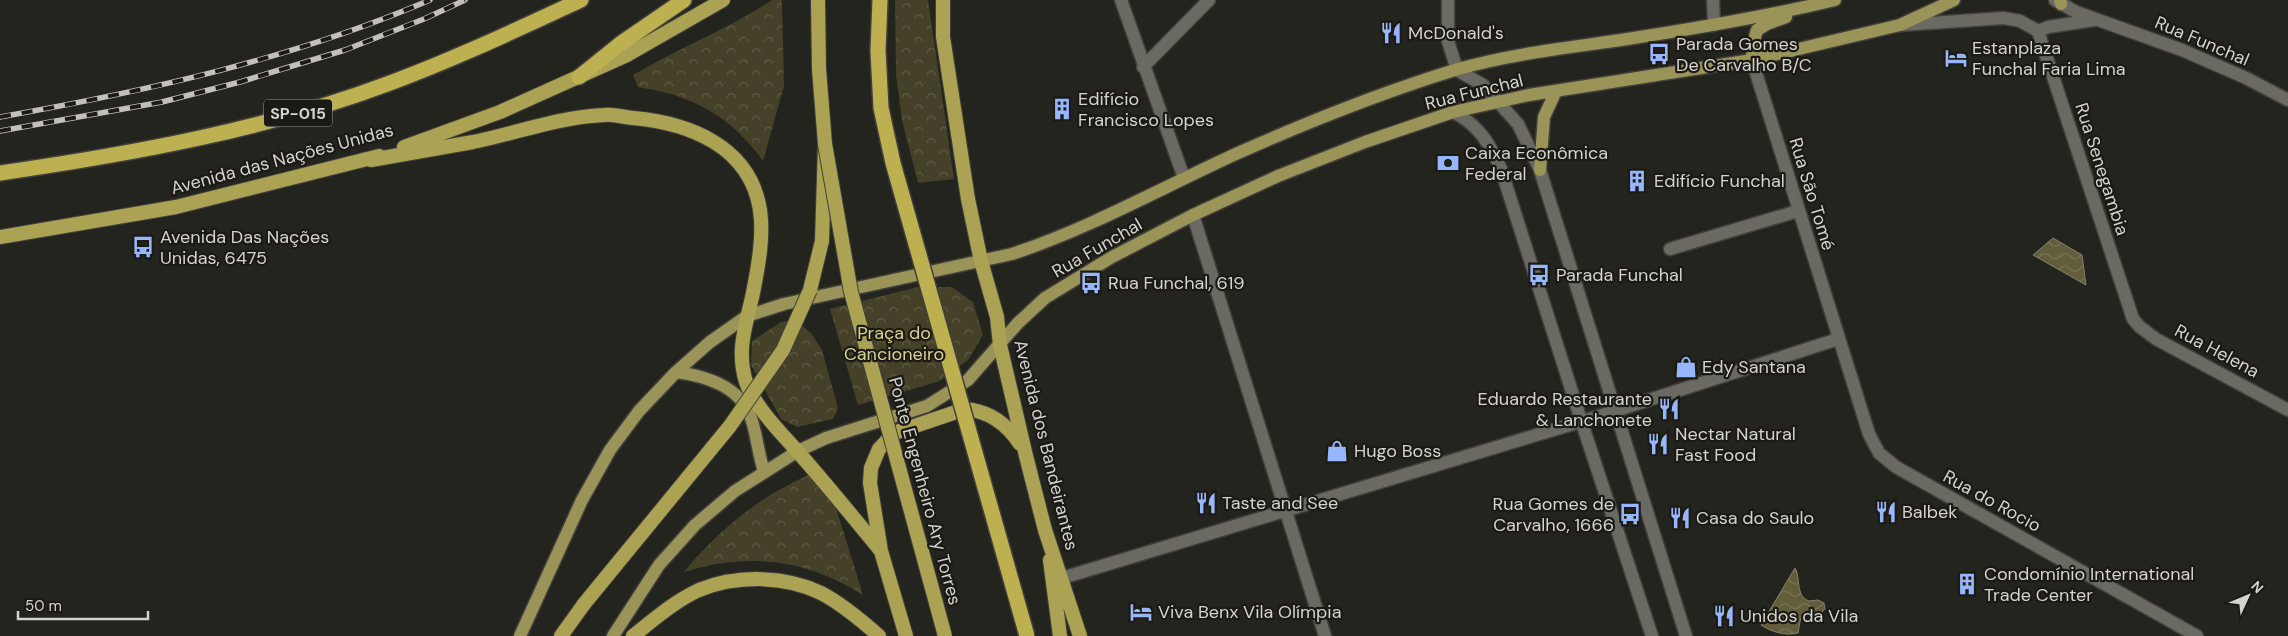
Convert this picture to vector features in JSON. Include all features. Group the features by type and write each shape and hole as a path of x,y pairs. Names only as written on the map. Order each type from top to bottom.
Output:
{"highway":[{"name":"SP-015","path":"0,173 158,148 300,112 389,84 476,49 581,0"},
{"path":"579,77 620,44 684,0"},
{"name":"Avenida das Nações Unidas","path":"0,237 176,207 370,160 500,112 579,77 627,55 723,0"},
{"name":"Ponte Engenheiro Ary Torres","path":"818,0 819,69 825,144 851,292 945,636"},
{"path":"880,0 878,51 881,108 893,164 1027,636"},
{"name":"Avenida dos Bandeirantes","path":"944,0 945,47 968,199 997,316 1000,345 1026,456 1045,530 1080,636"},
{"path":"370,160 475,141 556,122 605,115 645,119 683,126 704,135 731,154 749,177 760,209 762,235 753,291 741,338 741,362 747,385 761,407 881,552"},
{"path":"561,636 584,604 730,426 783,350 810,290 822,241 825,144"},
{"path":"906,636 881,552 870,483 871,468 879,449 894,433 965,409 975,410 991,416 1008,429 1021,445 1026,456"},
{"path":"1045,530 1060,636"},
{"path":"633,636 674,604 698,591 729,581 777,579 820,592 856,616 879,636"}],"main road":[{"name":"Rua Funchal","path":"520,636 582,500 610,450 639,411 676,372 710,342 747,316 784,304 1012,254 1114,214 1184,178 1294,129 1366,101 1498,58 1714,25 1835,0"},
{"path":"1900,25 1954,0"},
{"path":"1752,60 1757,30 1767,24 1821,3"},
{"name":"Rua Funchal","path":"613,636 659,565 695,525 735,491 798,451 855,428 927,406 968,380 1018,323 1045,298 1112,257 1193,215 1278,176 1365,142 1453,112 1556,91 1752,60 1900,25"},
{"path":"1540,170 1541,131 1544,117 1556,91"},
{"path":"676,372 699,375 720,384 738,397 751,417 764,471"}],"street":[{"path":"1121,0 1143,67 1184,178"},
{"path":"1143,67 1209,0"},
{"path":"1448,0 1448,41 1457,70 1483,85 1498,102 1524,135 1540,170 1686,636"},
{"path":"1713,0 1714,25"},
{"name":"Rua Funchal","path":"2059,1 2076,12 2101,19 2182,50 2246,78 2288,100"},
{"name":"Rua Funchal","path":"1900,25 2004,18 2020,21 2038,31 2048,27 2101,19"},
{"name":"Rua Senegambia","path":"2038,31 2133,319"},
{"name":"Rua São Tomé","path":"1752,60 1838,339"},
{"path":"1453,112 1475,126 1484,135 1501,169 1652,636"},
{"path":"1670,250 1798,210"},
{"path":"1193,215 1325,636"},
{"name":"Rua Helena","path":"2133,319 2156,339 2288,410"},
{"path":"1062,578 1286,512 1838,339"},
{"name":"Rua do Rocio","path":"1838,339 1873,444 1887,461 2197,636"}],"green space":[{"path":"772,0 782,0 784,86 763,161 738,132 709,110 676,96 638,87 633,75"},
{"path":"895,0 928,0 954,179 918,183 902,120 896,74"},
{"name":"Praça do Cancioneiro","path":"918,287 952,287 973,302 983,335 968,360 940,381 858,405 830,309"},
{"name":"Praça do Cancioneiro","path":"781,322 799,323 811,333 822,350 838,408 833,419 797,427 781,419 751,365 752,341"},
{"path":"824,469 863,595 820,573 776,562 731,562 684,572 714,539 747,511 783,487"}],"water":[{"path":"2053,238 2082,255 2086,285 2033,255"},
{"path":"1795,568 1802,595 1809,601 1818,600 1824,603 1825,609 1818,616 1810,614 1801,616 1798,633 1779,633 1761,625"}],"railway":[{"path":"0,117 110,96 218,71 325,40 430,0"},
{"path":"0,131 162,102 240,82 345,50 424,19 465,0"}],"place":[{"name":"McDonald's","path":"1391,33"},
{"name":"Parada Gomes De Carvalho B/C","path":"1659,54"},
{"name":"Estanplaza Funchal Faria Lima","path":"1956,58"},
{"name":"Edifício Francisco Lopes","path":"1062,109"},
{"name":"Caixa Econômica Federal","path":"1448,163"},
{"name":"Edifício Funchal","path":"1637,181"},
{"name":"Avenida Das Nações Unidas, 6475","path":"143,247"},
{"name":"Parada Funchal","path":"1539,275"},
{"name":"Rua Funchal, 619","path":"1091,283"},
{"name":"Edy Santana","path":"1686,367"},
{"name":"Eduardo Restaurante & Lanchonete","path":"1669,409"},
{"name":"Nectar Natural Fast Food","path":"1658,444"},
{"name":"Hugo Boss","path":"1337,451"},
{"name":"Taste and See","path":"1206,503"},
{"name":"Balbek","path":"1886,512"},
{"name":"Rua Gomes de Carvalho, 1666","path":"1630,514"},
{"name":"Casa do Saulo","path":"1680,518"},
{"name":"Condomínio International Trade Center","path":"1967,584"},
{"name":"Viva Benx Vila Olímpia","path":"1141,612"},
{"name":"Unidos da Vila","path":"1724,616"}]}
